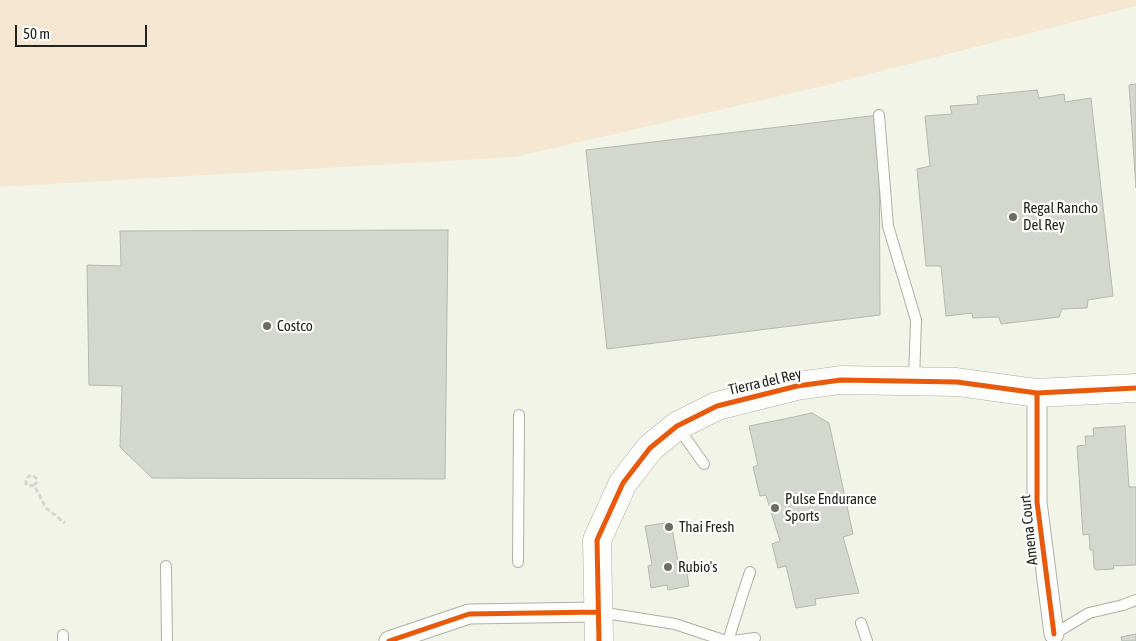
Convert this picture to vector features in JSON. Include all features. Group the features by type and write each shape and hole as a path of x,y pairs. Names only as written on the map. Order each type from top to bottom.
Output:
{"street":[{"name":"Tierra del Rey","path":"599,641 597,540 623,483 650,448 677,426 717,406 797,386 841,380 957,382 1037,393 1136,388"},
{"name":"Amena Court","path":"1037,393 1037,502 1054,634"},
{"path":"389,641 422,635 469,614 598,612"}],"lane":[{"path":"879,115 888,226 916,320 914,381"},
{"path":"518,562 519,415"},
{"path":"677,426 704,464"},
{"path":"166,566 167,641"},
{"path":"598,612 675,624 727,641 750,572"},
{"path":"1054,634 1089,613 1136,600"},
{"path":"861,623 867,641"},
{"path":"732,641 756,638"}],"path":[{"path":"34,486 46,508 65,523"}],"shaded area":[{"path":"0,0 1136,0 1136,6 823,86 515,157 0,187"}],"building":[{"path":"1136,84 1136,188 1129,85"},
{"name":"Regal Rancho Del Rey","path":"1037,90 1039,98 1064,94 1065,102 1091,98 1113,296 1088,300 1087,308 1062,309 1059,317 1001,324 999,317 973,318 972,313 946,316 941,266 926,266 917,169 930,166 925,116 952,114 950,106 978,104 977,96"},
{"path":"879,115 880,315 607,349 586,150"},
{"name":"Costco","path":"448,230 445,479 152,478 120,447 122,386 89,385 87,265 121,266 120,231"},
{"path":"812,413 829,423 853,534 843,537 859,593 815,599 816,605 796,608 786,566 778,568 772,544 780,541 766,495 760,496 753,467 758,465 749,426"},
{"path":"1125,426 1129,487 1136,487 1136,565 1113,566 1114,569 1096,570 1094,568 1093,550 1090,550 1089,534 1083,535 1077,446 1086,445 1085,436 1094,436 1093,428"},
{"path":"671,522 679,568 686,567 689,586 668,590 667,585 651,588 648,566 652,565 645,526"},
{"path":"1136,634 1136,641 1122,641 1121,637"}],"cycle path":[{"path":"599,641 597,540 623,483 650,448 677,426 717,406 797,386 841,380 957,382 1037,393 1136,388"},
{"path":"1037,393 1037,502 1054,634"},
{"path":"389,641 469,614 598,612"}],"place":[{"name":"Regal Rancho Del Rey","path":"1013,217"},
{"name":"Costco","path":"267,326"},
{"name":"Pulse Endurance Sports","path":"775,508"},
{"name":"Thai Fresh","path":"669,527"},
{"name":"Rubio's","path":"668,567"}]}
